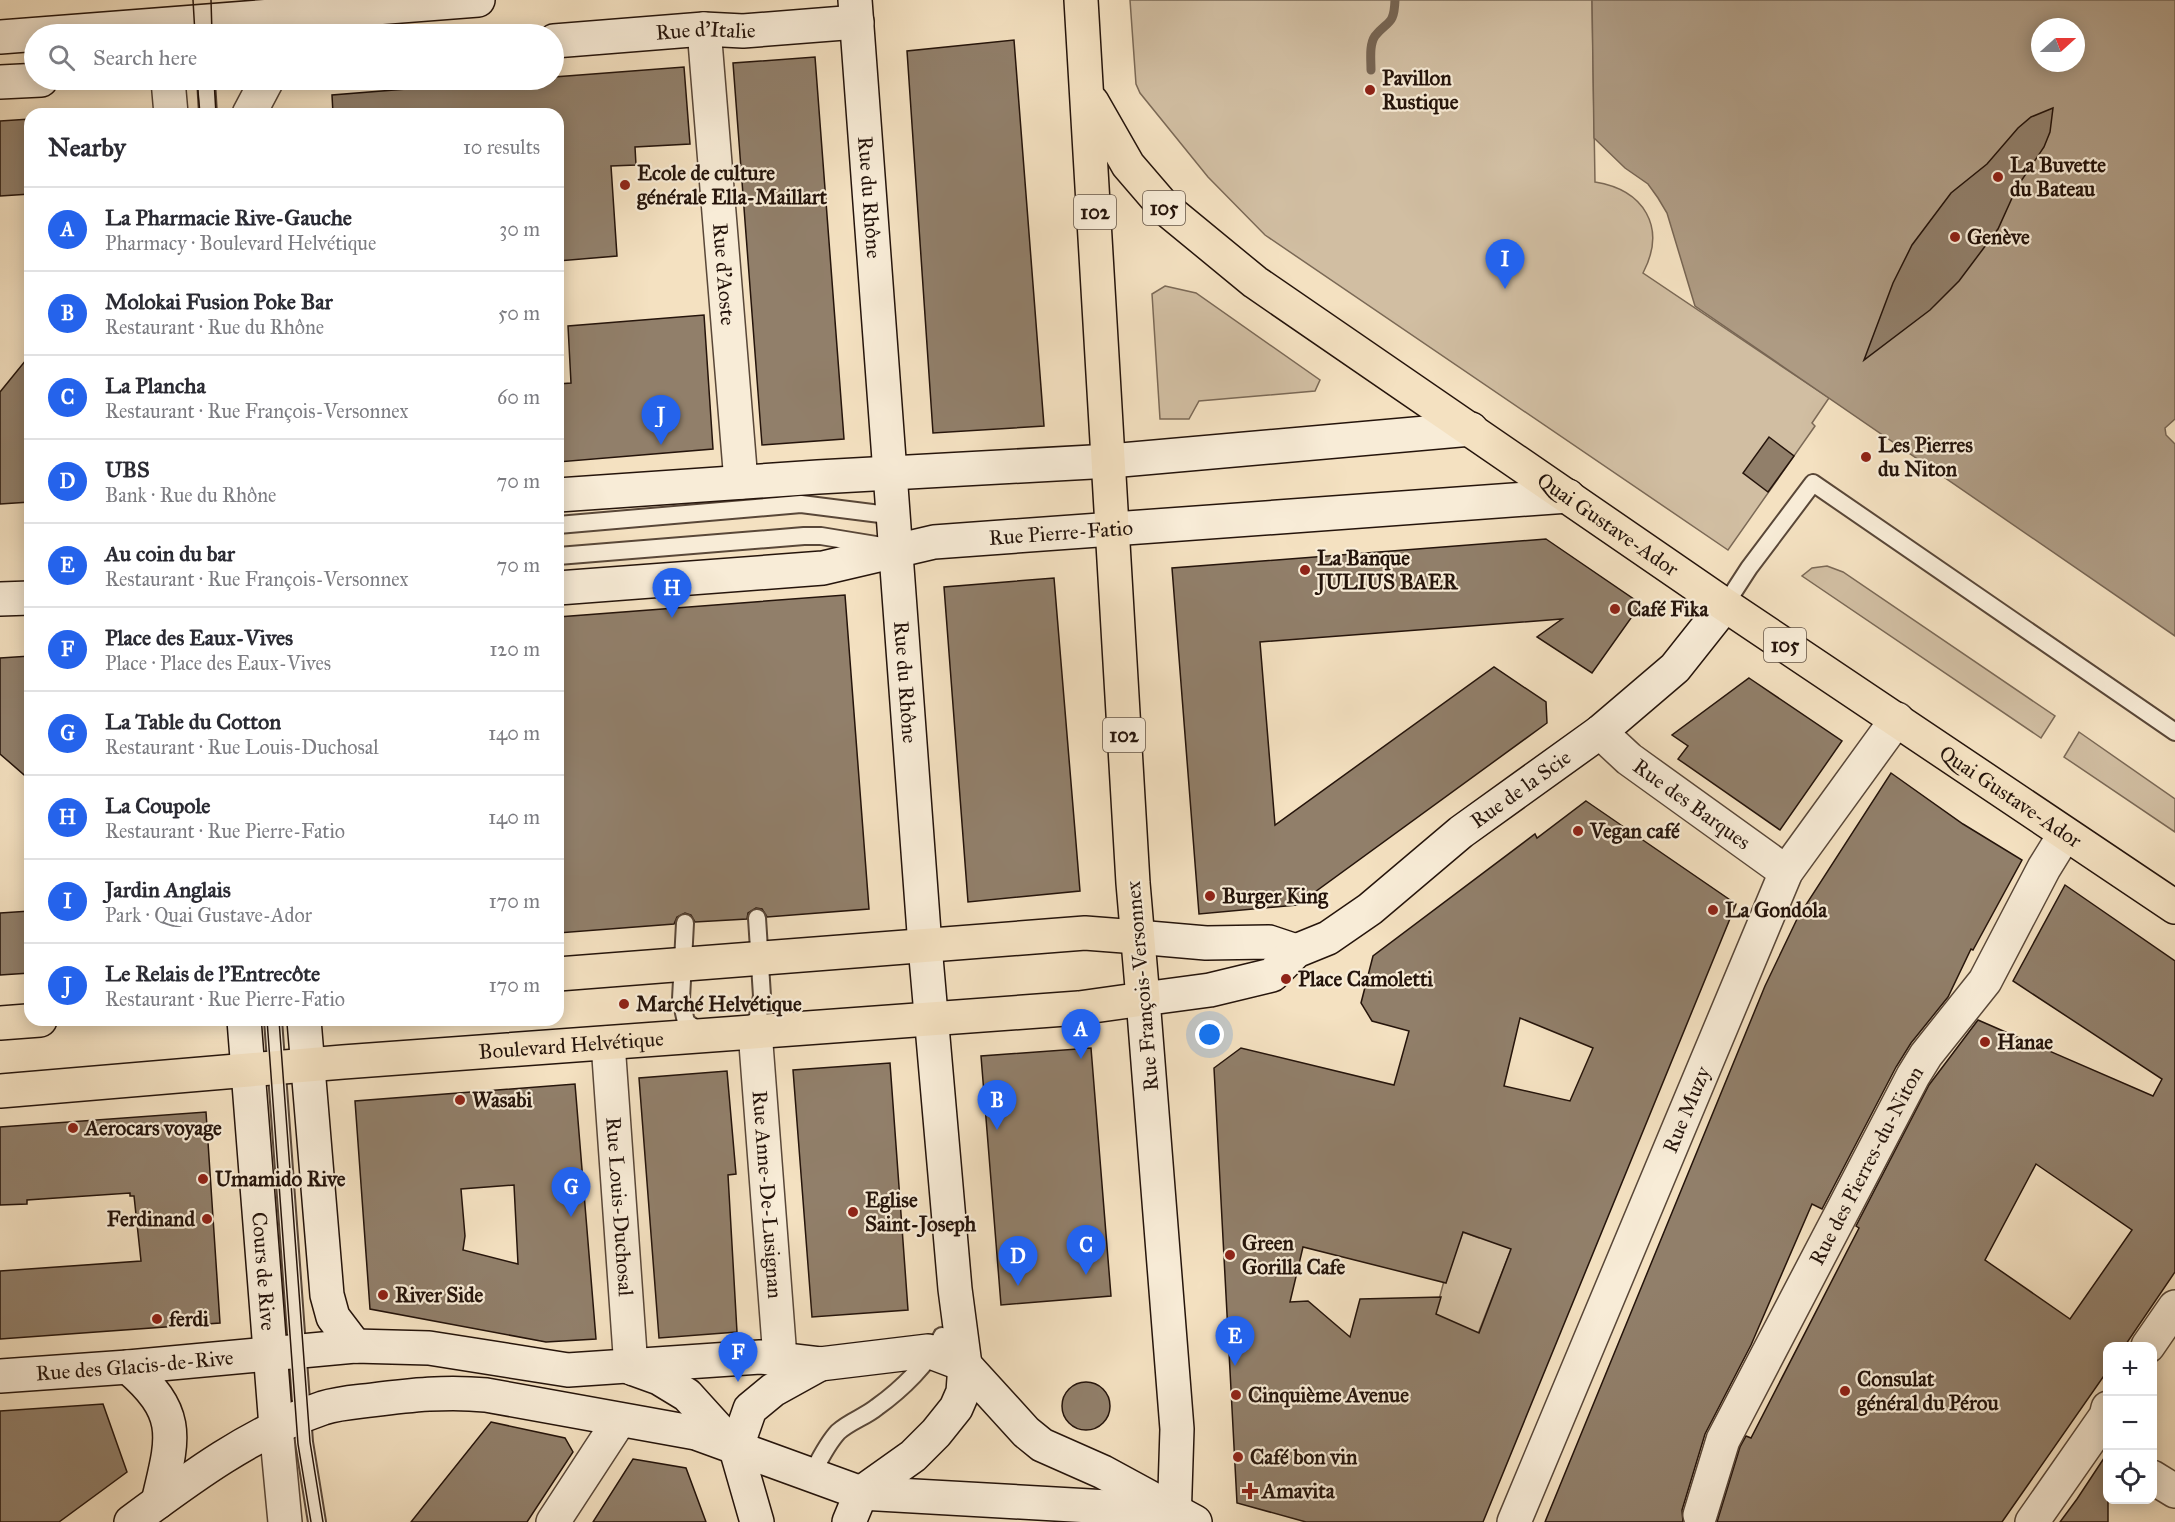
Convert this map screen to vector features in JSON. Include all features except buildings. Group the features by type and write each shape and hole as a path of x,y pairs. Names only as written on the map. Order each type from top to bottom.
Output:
{"main road":[{"name":"102","path":"1081,0 1110,461"},
{"name":"Quai Gustave-Ador","path":"1087,93 1128,165 1165,208 1256,282 1725,605 2175,908"},
{"name":"Rue François-Versonnex","path":"1110,461 1137,937 1143,999"},
{"path":"564,974 1085,933 1137,937"},
{"name":"Boulevard Helvétique","path":"0,1091 755,1031 1079,1008 1143,999"},
{"path":"0,1023 24,1021"}],"street":[{"path":"173,24 478,0"},
{"name":"Rue d'Italie","path":"564,40 704,29 743,32 856,11"},
{"name":"Rue du Rhône","path":"855,1508 913,1456 956,1408 963,1392 964,1365 940,1337 932,1018 925,946 896,516 856,11"},
{"name":"Rue d'Aoste","path":"704,29 741,482"},
{"path":"0,37 24,35"},
{"path":"0,82 24,81"},
{"path":"169,90 170,108"},
{"path":"252,108 262,90"},
{"path":"564,495 1110,461 1471,429"},
{"name":"Rue Pierre-Fatio","path":"564,588 823,568 898,548 934,542 1568,496"},
{"path":"0,599 24,598"},
{"name":"Rue de la Scie","path":"1296,951 1328,938 1370,909 1461,832 1600,732 1675,668 1725,605"},
{"name":"Rue Muzy","path":"1514,1522 1786,872 1897,719"},
{"name":"Rue des Barques","path":"1600,732 1629,759 1786,872"},
{"name":"Rue des Pierres-du-Niton","path":"1700,1515 1723,1440 1913,1076 1926,1055 1989,976 2044,868 2065,834"},
{"path":"1137,937 1206,943 1269,942 1296,951 1272,975 1210,990 1143,999"},
{"name":"Rue François-Versonnex","path":"1143,999 1177,1429 1181,1518"},
{"name":"Cours de Rive","path":"248,1026 277,1069 333,1317 354,1346"},
{"name":"Cours de Rive","path":"285,1522 289,1422 283,1353 277,1069 301,1026"},
{"name":"Rue Anne-De-Lusignan","path":"755,1031 780,1358"},
{"name":"Rue Louis-Duchosal","path":"608,1043 631,1368"},
{"path":"2151,1342 2175,1307"},
{"path":"736,1449 750,1409 773,1390 820,1364 940,1337 1026,1432 1042,1445 1103,1472 1181,1518"},
{"name":"Rue des Glacis-de-Rive","path":"0,1376 128,1367 354,1346 429,1348 568,1371 748,1358 780,1358 820,1364"},
{"path":"128,1367 159,1397 171,1429 170,1449 158,1502"},
{"path":"631,1368 660,1377 687,1395 736,1449 757,1522"},
{"path":"131,1522 238,1448 289,1422 344,1403 429,1393 459,1392 696,1433 812,1476 855,1508 915,1498 1098,1504 1181,1518"},
{"path":"554,1522 619,1420"},
{"path":"2032,1522 2103,1425"},
{"path":"2157,1480 2175,1491"}],"lane":[{"path":"207,90 208,108"},
{"path":"1725,605 1749,568 1813,483 2175,732"},
{"path":"564,524 801,504 896,516"},
{"path":"564,556 804,536 821,536 898,548"},
{"path":"755,1031 762,996 758,918"},
{"path":"685,923 681,999 686,1022 705,1035"},
{"path":"273,1026 277,1069"},
{"path":"812,1476 827,1446 839,1432 876,1408 940,1337"},
{"path":"289,1422 317,1522"}],"shaded area":[{"path":"1130,0 1592,0 1595,182 1627,193 1646,213 1653,240 1643,273 1829,398 1812,423 1815,426 1728,550 1265,235 1208,177 1140,93 1136,84"},
{"path":"1592,0 2175,0 2175,419 2165,428 2166,435 2175,444 2175,636 1695,306 1667,213 1648,184 1625,168 1594,138"},
{"path":"1165,286 1196,293 1320,380 1315,391 1199,401 1189,419 1160,419 1152,294"},
{"path":"1827,566 1843,572 2055,716 2041,738 1802,576 1812,568"},
{"path":"2079,732 2175,799 2175,832 2064,757"},
{"path":"1485,1221 1517,1234 1472,1349 1435,1314 1444,1281 1463,1232 1479,1238"}],"waterway":[{"path":"1371,70 1373,40 1392,19 1395,0"}],"tram line":[{"path":"193,0 194,24"},
{"path":"211,0 212,24"},
{"path":"198,90 199,108"},
{"path":"215,90 216,108"},
{"path":"267,1026 298,1444 311,1522"},
{"path":"279,1026 310,1442 323,1522"}],"place":[{"name":"Pavillon Rustique","path":"1370,90"},
{"name":"La Buvette du Bateau","path":"1998,177"},
{"name":"Ecole de culture générale Ella-Maillart","path":"625,185"},
{"name":"Genève","path":"1955,237"},
{"name":"Jardin Anglais","path":"1505,289"},
{"name":"Le Relais de l'Entrecôte","path":"661,445"},
{"name":"Les Pierres du Niton","path":"1866,457"},
{"name":"La Banque JULIUS BAER","path":"1305,570"},
{"name":"Café Fika","path":"1615,609"},
{"name":"La Coupole","path":"672,618"},
{"name":"Vegan café","path":"1578,831"},
{"name":"Burger King","path":"1210,896"},
{"name":"La Gondola","path":"1713,910"},
{"name":"Place Camoletti","path":"1286,979"},
{"name":"Marché Helvétique","path":"624,1004"},
{"name":"Hanae","path":"1985,1042"},
{"name":"La Pharmacie Rive-Gauche","path":"1081,1059"},
{"name":"Wasabi","path":"460,1100"},
{"name":"Aerocars voyage","path":"73,1128"},
{"name":"Molokai Fusion Poke Bar","path":"997,1130"},
{"name":"Umamido Rive","path":"203,1179"},
{"name":"Eglise Saint-Joseph","path":"853,1212"},
{"name":"La Table du Cotton","path":"571,1217"},
{"name":"Ferdinand","path":"207,1219"},
{"name":"Green Gorilla Cafe","path":"1230,1255"},
{"name":"La Plancha","path":"1086,1275"},
{"name":"UBS","path":"1018,1286"},
{"name":"River Side","path":"383,1295"},
{"name":"ferdi","path":"157,1319"},
{"name":"Au coin du bar","path":"1235,1366"},
{"name":"Place des Eaux-Vives","path":"738,1382"},
{"name":"Consulat général du Pérou","path":"1845,1391"},
{"name":"Cinquième Avenue","path":"1236,1395"},
{"name":"Café bon vin","path":"1238,1457"},
{"name":"Amavita","path":"1250,1491"}]}
